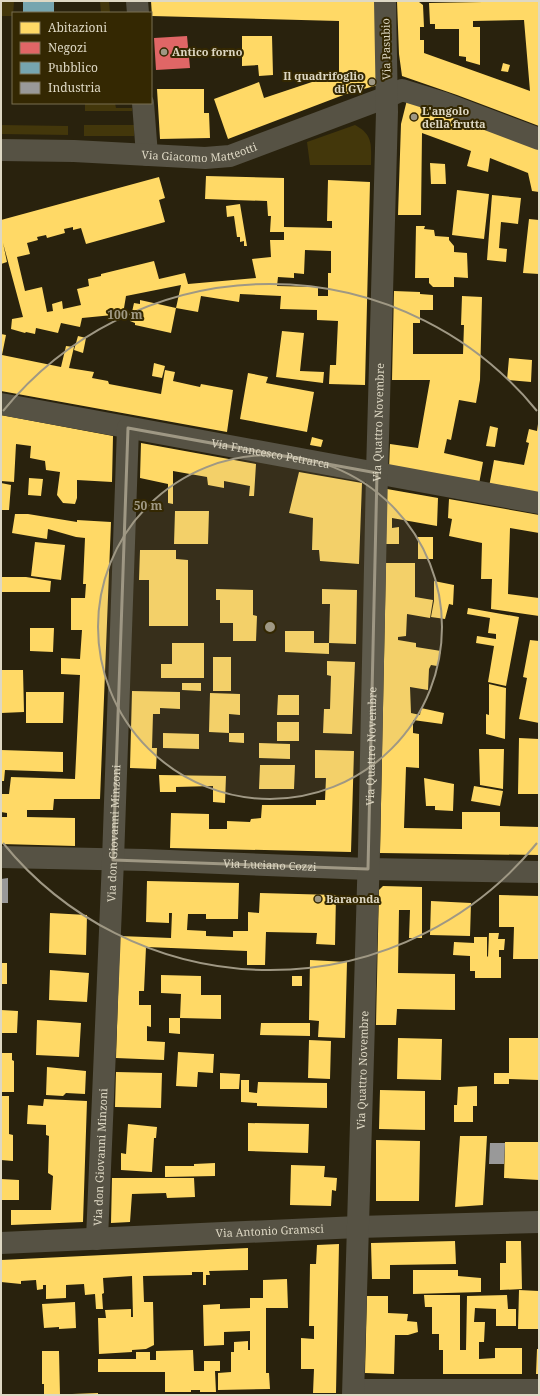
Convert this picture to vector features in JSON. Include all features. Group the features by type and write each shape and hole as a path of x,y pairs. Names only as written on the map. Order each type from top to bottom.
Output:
{"street":[{"path":"137,1 138,12"},
{"name":"Via Pasubio","path":"386,1 388,97"},
{"name":"Via Giacomo Matteotti","path":"1,150 74,151 205,158 230,156 388,97 402,90 444,103 539,140"},
{"name":"Via Quattro Novembre","path":"353,1392 388,97"},
{"path":"143,104 147,155"},
{"name":"Via Francesco Petrarca","path":"1,404 539,503"},
{"name":"Via don Giovanni Minzoni","path":"98,1239 128,428"},
{"name":"Via Luciano Cozzi","path":"1,857 145,860 368,869 539,872"},
{"name":"Via Antonio Gramsci","path":"1,1243 358,1227 539,1222"},
{"path":"353,1392 539,1390"}],"highlighted area":[{"path":"128,428 377,473 368,869 113,860"}],"shaded area":[{"path":"1,1 14,1 12,16 1,16"},
{"path":"100,1 109,1 110,12 101,12"},
{"path":"85,104 115,104 116,108 132,108 132,111 85,111"},
{"path":"1,125 68,126 68,135 1,134"},
{"path":"84,125 134,125 134,136 84,136"},
{"path":"355,125 366,133 370,142 371,165 310,165 307,142"}],"building: Abitazioni":[{"path":"151,1 377,1 378,85 346,94 228,139 214,99 259,82 264,98 339,73 339,21 152,16"},
{"path":"397,1 421,1 419,2 423,5 424,27 420,27 420,40 424,40 424,53 530,91 524,20 473,21 473,27 480,27 480,65 466,61 466,57 459,56 459,29 435,29 435,24 430,24 429,3 539,1 539,126 402,76 399,54"},
{"path":"242,36 272,36 273,75 259,76 258,65 242,66"},
{"path":"503,63 510,65 508,72 501,71"},
{"path":"157,89 204,89 204,113 209,113 210,138 160,139"},
{"path":"407,100 539,148 539,192 532,191 528,173 490,158 488,172 467,166 471,151 422,133 421,215 398,215 401,124"},
{"path":"430,163 445,164 446,184 431,184"},
{"path":"206,176 284,178 284,227 332,228 332,221 327,221 328,180 370,182 365,385 329,384 330,365 336,365 338,321 317,320 317,310 280,309 281,296 240,294 239,302 201,296 198,312 176,308 181,285 126,296 123,314 82,318 80,327 61,323 58,333 36,328 35,334 11,329 12,319 23,317 3,243 7,262 1,264 1,220 159,177 165,198 159,200 165,222 86,244 81,228 73,230 73,227 64,229 65,233 47,238 46,235 37,237 38,240 27,243 30,254 17,257 25,291 42,287 47,312 53,311 52,304 62,301 63,309 81,305 77,289 89,286 88,279 101,276 101,274 154,261 159,279 185,273 188,284 256,278 252,259 271,257 270,240 284,240 284,232 270,232 271,216 268,216 267,201 205,199","holes":["305,250 331,251 331,273 328,273 328,296 318,296 318,287 277,286 278,277 294,278 294,273 304,274"]},
{"path":"457,190 489,194 484,239 452,235"},
{"path":"492,195 521,198 518,224 501,222 499,248 507,249 506,262 487,260"},
{"path":"240,204 247,246 244,246 244,241 240,242 240,237 237,237 234,216 227,217 226,206"},
{"path":"529,219 539,220 539,274 523,273"},
{"path":"416,226 425,226 424,229 434,230 435,236 449,237 449,240 454,246 454,252 467,253 468,278 454,277 454,287 433,287 429,283 429,278 415,278"},
{"path":"394,291 420,292 420,294 433,295 433,310 420,310 420,323 413,323 413,354 463,354 464,325 461,325 462,296 482,297 480,380 476,403 459,400 451,440 447,439 444,453 483,462 479,484 389,469 390,444 418,448 430,380 392,380"},
{"path":"140,300 176,308 171,333 135,325 135,323 130,321 134,303 140,304"},
{"path":"282,331 304,333 300,371 324,372 323,383 276,377"},
{"path":"1,334 6,335 2,355 61,367 66,346 74,347 69,368 94,372 92,378 108,381 109,384 161,394 165,370 175,372 173,381 200,387 201,384 233,390 227,432 1,391"},
{"path":"78,336 86,338 83,353 74,350"},
{"path":"509,358 532,360 531,382 507,380"},
{"path":"154,363 165,366 162,378 152,376"},
{"path":"248,373 268,377 266,383 314,392 307,432 240,419"},
{"path":"1,415 113,436 112,482 77,480 77,498 75,504 63,503 57,495 60,472 46,470 45,461 30,458 31,446 16,444 14,482 1,481"},
{"path":"538,424 539,495 489,487 494,460 524,465 529,443 526,442 529,429 537,431"},
{"path":"490,426 498,428 495,447 486,446"},
{"path":"312,437 323,440 321,447 310,445"},
{"path":"141,443 256,464 254,496 249,496 250,486 224,481 224,488 208,485 207,477 173,471 173,504 168,503 168,484 140,478"},
{"path":"299,472 362,483 359,564 320,561 319,550 312,550 313,518 289,513"},
{"path":"29,478 43,479 41,496 28,495"},
{"path":"1,483 11,485 9,510 1,510"},
{"path":"387,489 438,498 437,526 392,518 392,528 399,527 399,544 386,544"},
{"path":"449,499 539,515 539,533 510,528 508,594 539,598 539,616 491,609 492,579 481,579 482,543 449,536 452,519 448,518"},
{"path":"175,511 209,511 208,544 174,544"},
{"path":"15,514 28,514 77,522 77,520 111,522 100,799 54,799 53,810 27,810 27,817 75,818 75,846 1,844 1,817 7,817 7,813 1,812 2,794 9,794 11,777 75,779 80,675 61,674 61,658 80,659 82,630 71,630 71,598 85,598 86,584 83,584 85,538 48,529 47,539 12,533"},
{"path":"418,537 433,537 433,559 418,559"},
{"path":"35,542 65,545 61,580 31,576"},
{"path":"140,550 176,550 176,559 188,560 188,626 149,626 149,580 139,580"},
{"path":"386,563 415,563 415,597 433,600 430,618 407,614 406,636 398,637 398,640 416,643 416,647 441,651 437,666 431,665 429,669 428,690 410,687 411,713 420,715 421,708 444,713 442,724 413,720 413,733 419,734 419,768 406,767 404,828 462,829 462,812 500,812 500,826 539,827 539,855 380,853"},
{"path":"1,577 26,577 51,581 50,592 1,592"},
{"path":"434,581 454,585 453,605 449,604 445,619 431,617 434,601"},
{"path":"216,589 253,590 253,615 257,616 256,641 233,641 233,623 220,623 220,600 216,600"},
{"path":"322,589 357,590 356,644 329,643 330,604 322,604"},
{"path":"468,608 519,617 506,686 488,682 494,646 476,643 477,636 496,639 496,634 488,633 490,618 467,614"},
{"path":"30,628 54,628 53,652 30,651"},
{"path":"285,631 314,631 314,643 329,643 329,654 285,652"},
{"path":"530,640 539,641 539,723 519,719 527,678 523,677"},
{"path":"172,643 204,643 204,678 161,678 161,664 172,664"},
{"path":"213,657 231,657 231,691 213,691"},
{"path":"327,661 355,662 352,734 323,733 324,709 330,709 331,676 327,675"},
{"path":"1,670 23,670 24,712 1,713"},
{"path":"182,683 201,683 201,691 182,690"},
{"path":"489,684 506,688 505,739 486,734 486,714 489,715"},
{"path":"132,691 180,692 180,709 160,708 160,714 153,714 152,748 157,748 156,769 130,768"},
{"path":"26,692 64,692 63,723 26,723"},
{"path":"210,693 240,694 240,715 229,714 229,733 209,732"},
{"path":"278,695 299,695 299,715 277,715"},
{"path":"277,722 299,722 299,741 277,741"},
{"path":"163,733 199,734 199,749 163,748"},
{"path":"229,733 244,733 244,743 229,742"},
{"path":"519,738 539,739 539,794 518,794"},
{"path":"259,743 290,744 290,759 259,758"},
{"path":"479,749 504,749 503,789 480,785"},
{"path":"1,750 63,752 63,772 5,770 4,781 1,781"},
{"path":"315,750 354,751 351,852 170,848 171,813 209,814 209,829 227,829 227,821 250,822 251,819 261,818 262,805 316,805 316,800 325,800 326,778 315,778"},
{"path":"260,765 295,765 294,789 259,789"},
{"path":"159,775 226,776 225,803 213,802 213,786 176,787 176,792 160,792"},
{"path":"424,778 454,784 453,811 435,810 435,806 426,806"},
{"path":"474,786 503,791 500,806 471,801"},
{"path":"147,881 239,883 238,919 206,919 206,914 188,914 187,930 206,931 206,936 233,937 233,931 248,931 248,912 259,913 260,893 336,895 335,945 316,944 317,933 266,932 265,965 247,965 247,951 146,947 144,991 139,991 139,1005 151,1005 151,1027 147,1026 147,1041 165,1042 164,1060 116,1058 120,936 171,938 172,913 169,913 169,923 146,922"},
{"path":"383,886 422,887 422,938 409,938 410,910 399,910 398,973 455,974 455,1010 397,1009 396,1025 376,1025 379,890"},
{"path":"499,895 539,896 539,959 513,959 514,927 499,927"},
{"path":"431,901 471,903 470,936 430,935"},
{"path":"50,913 87,915 86,955 49,953"},
{"path":"489,933 499,933 498,939 505,939 504,950 499,950 499,957 501,957 501,978 475,978 475,971 470,971 470,956 453,955 454,942 474,943 474,937 487,937 488,957"},
{"path":"310,960 347,962 345,1038 318,1037 319,1021 309,1020"},
{"path":"1,963 7,963 7,984 1,984"},
{"path":"50,970 89,973 87,1002 49,1000"},
{"path":"161,975 201,976 201,995 221,995 221,1019 180,1018 181,994 161,993"},
{"path":"292,976 302,976 302,986 292,986"},
{"path":"1,1010 18,1011 17,1033 1,1033"},
{"path":"169,1018 180,1018 180,1034 169,1033"},
{"path":"37,1020 81,1023 79,1057 36,1055"},
{"path":"261,1023 310,1023 310,1036 260,1035"},
{"path":"398,1038 442,1039 441,1080 397,1079"},
{"path":"509,1038 539,1038 539,1080 509,1079 509,1084 494,1084 494,1073 509,1073"},
{"path":"309,1040 331,1041 330,1079 308,1078"},
{"path":"178,1052 214,1054 213,1073 198,1072 197,1087 176,1086"},
{"path":"1,1053 12,1053 12,1060 14,1061 14,1092 1,1092"},
{"path":"47,1067 86,1071 85,1094 66,1093 63,1096 46,1095"},
{"path":"116,1072 162,1073 161,1108 115,1107"},
{"path":"220,1073 240,1074 239,1089 220,1089"},
{"path":"241,1080 249,1080 249,1092 257,1093 258,1082 327,1083 327,1108 257,1106 257,1103 241,1102"},
{"path":"477,1086 477,1106 473,1106 473,1122 454,1122 454,1105 457,1105 458,1087"},
{"path":"380,1090 425,1091 425,1130 379,1129"},
{"path":"1,1096 9,1096 9,1134 13,1135 13,1161 1,1160"},
{"path":"44,1099 87,1101 83,1222 11,1225 11,1210 51,1210 53,1176 48,1173 49,1136 46,1135 46,1125 27,1124 28,1105 43,1106"},
{"path":"248,1123 309,1124 308,1153 248,1151"},
{"path":"128,1124 157,1127 156,1138 154,1138 152,1172 121,1170 121,1153 126,1154"},
{"path":"460,1136 487,1136 483,1205 455,1207"},
{"path":"376,1140 420,1141 419,1201 376,1201"},
{"path":"505,1142 539,1142 539,1180 504,1178"},
{"path":"215,1163 215,1176 165,1177 165,1166 194,1166 194,1164"},
{"path":"291,1165 325,1166 324,1177 337,1178 336,1191 332,1190 331,1206 290,1205"},
{"path":"112,1178 194,1178 195,1197 167,1198 166,1193 132,1194 130,1222 111,1223"},
{"path":"1,1179 19,1180 19,1200 1,1200"},
{"path":"455,1241 456,1264 390,1265 390,1279 372,1279 371,1243"},
{"path":"506,1241 521,1241 522,1289 500,1290 500,1263 506,1263"},
{"path":"339,1244 336,1393 313,1393 314,1369 301,1369 301,1338 314,1339 314,1326 309,1326 310,1264 316,1264 317,1245"},
{"path":"248,1248 248,1270 209,1271 210,1275 206,1275 206,1285 203,1285 203,1272 192,1272 192,1275 143,1276 144,1302 153,1302 154,1345 146,1349 132,1350 132,1352 99,1354 98,1318 106,1318 105,1310 131,1309 131,1317 133,1317 132,1276 103,1278 103,1309 96,1309 95,1294 85,1295 84,1284 66,1285 66,1298 46,1299 46,1285 43,1285 43,1289 37,1290 36,1280 21,1281 21,1284 1,1282 1,1260"},
{"path":"413,1270 458,1270 458,1276 481,1278 481,1292 413,1294"},
{"path":"287,1279 288,1308 266,1308 266,1373 269,1373 270,1389 218,1390 218,1373 231,1372 231,1352 234,1352 234,1342 248,1341 248,1350 250,1350 250,1331 224,1332 224,1345 204,1346 203,1305 220,1304 220,1309 250,1308 250,1298 263,1298 263,1280"},
{"path":"519,1290 539,1291 539,1329 518,1329"},
{"path":"424,1295 460,1295 460,1350 466,1350 467,1296 507,1295 508,1309 516,1309 516,1326 496,1326 496,1309 475,1308 474,1322 485,1322 484,1342 479,1342 479,1359 495,1358 495,1348 522,1348 522,1374 443,1374 443,1350 439,1350 439,1334 432,1334 432,1307 425,1307"},
{"path":"367,1296 388,1296 388,1313 408,1314 407,1321 417,1322 418,1332 408,1335 395,1335 394,1374 365,1373"},
{"path":"75,1302 76,1328 44,1328 42,1304"},
{"path":"537,1349 539,1349 539,1374 536,1374"},
{"path":"193,1350 194,1371 204,1371 204,1361 220,1361 220,1371 215,1371 216,1392 200,1392 200,1390 191,1390 191,1392 165,1392 165,1372 98,1372 98,1359 136,1359 136,1352 150,1352 150,1360 156,1360 156,1351"},
{"path":"42,1351 59,1351 60,1395 44,1395 44,1384 42,1384"},
{"path":"98,1393 98,1395 72,1395 72,1394"}],"building: Negozi":[{"path":"187,36 190,68 156,70 154,38"}],"building: Pubblico":[{"path":"23,1 54,1 54,12 23,12"}],"building: Industria":[{"path":"8,878 8,903 1,903 1,879"},
{"path":"490,1143 505,1143 504,1164 489,1164"}],"place":[{"name":"Antico forno","path":"164,52"},
{"name":"Il quadrifoglio di GV","path":"372,82"},
{"name":"L'angolo della frutta","path":"414,117"},
{"name":"Baraonda","path":"318,899"}]}
